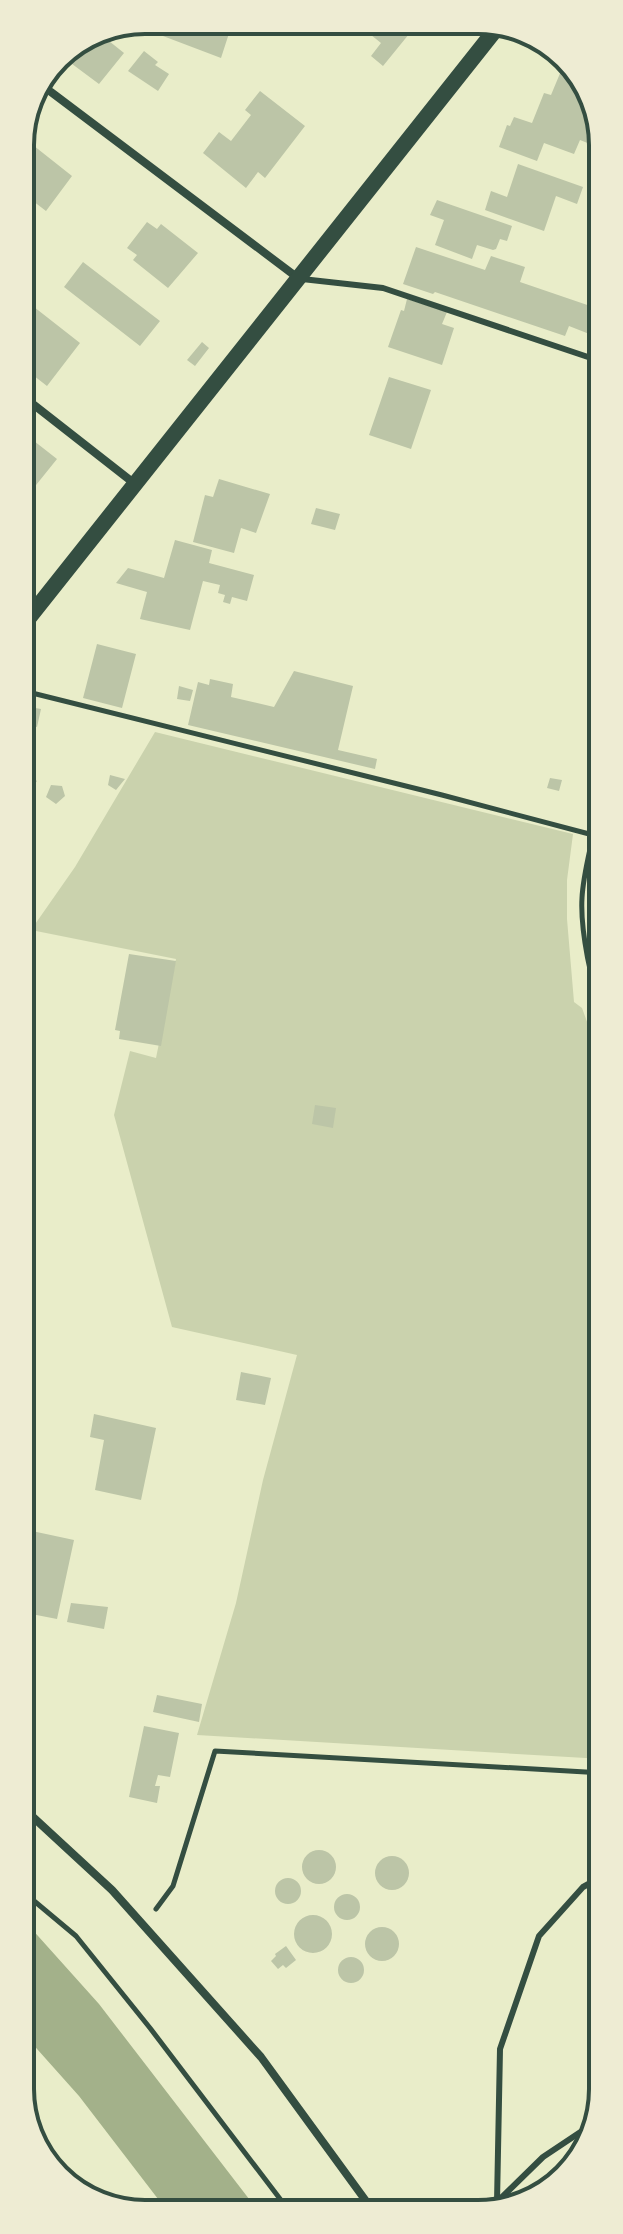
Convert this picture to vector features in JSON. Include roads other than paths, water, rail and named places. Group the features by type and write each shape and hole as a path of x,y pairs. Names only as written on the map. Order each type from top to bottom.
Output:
{"main road":[{"path":"34,611 492,35"}],"street":[{"path":"51,92 299,278"},
{"path":"34,405 135,485"},
{"path":"34,1818 112,1890 261,2057 365,2200"}],"lane":[{"path":"299,278 383,288 589,357"},
{"path":"497,2198 500,2049 539,1936 589,1884"},
{"path":"502,2197 543,2157 580,2132"}]}
